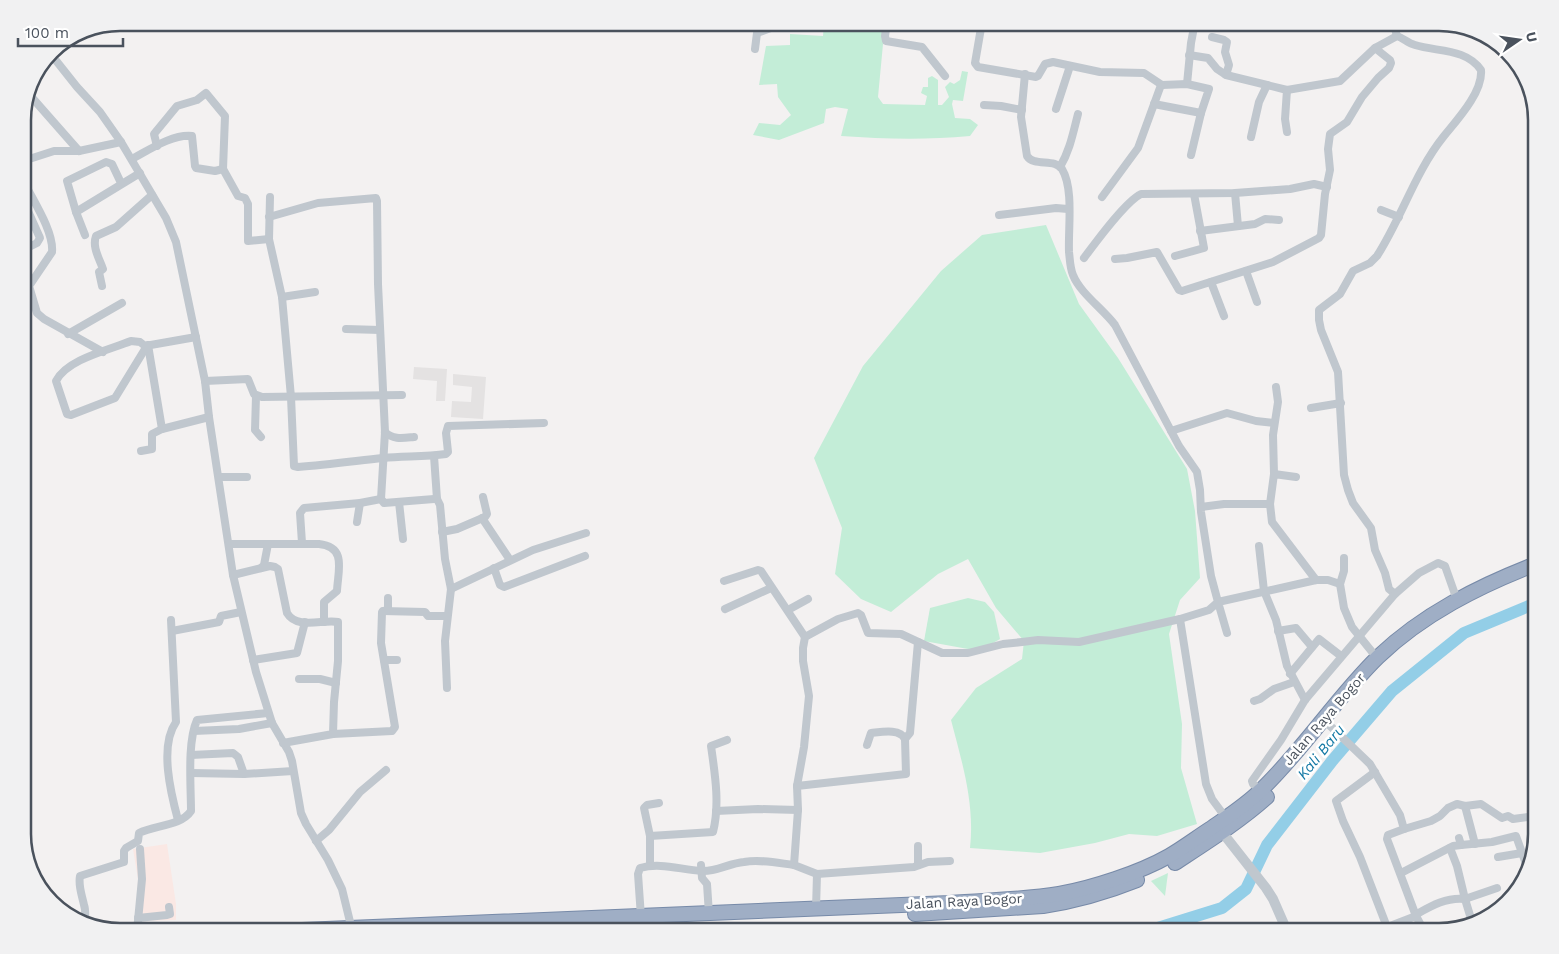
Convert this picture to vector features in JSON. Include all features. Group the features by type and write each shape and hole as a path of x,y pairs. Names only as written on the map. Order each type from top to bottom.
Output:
{"highway":[{"name":"Jalan Raya Bogor","path":"632,923 1041,897 1080,890 1119,877 1168,856 1226,818 1261,790 1331,726 1377,658 1419,623 1508,575 1528,567"},
{"name":"Jalan Raya Bogor","path":"497,923 709,914 824,912 950,913 1059,904 1086,898 1172,865 1250,812 1268,796 1364,687 1397,653 1451,607 1528,576"}],"street":[{"path":"755,49 758,33 763,31"},
{"path":"885,31 886,41 922,48 945,76"},
{"path":"981,31 976,66 1037,77 1042,67 1048,62 1100,72 1144,73 1161,85 1187,84 1209,89 1190,155"},
{"path":"1187,84 1192,31"},
{"path":"1395,594 1389,589 1385,573 1377,557 1372,528 1353,503 1348,490 1344,475 1338,372 1321,330 1319,310 1340,294 1354,270 1370,263 1377,256 1424,165 1469,104 1481,74 1479,67 1465,57 1453,52 1414,45 1397,36 1396,31"},
{"path":"1189,55 1208,58 1226,76 1287,90 1340,81 1375,48 1397,36"},
{"path":"1212,37 1227,42 1225,52 1229,65 1226,76"},
{"path":"1115,258 1127,258 1155,251 1163,260 1180,291 1272,262 1319,238 1330,170 1328,149 1330,134 1347,122 1362,97 1389,68 1391,63 1390,60 1375,48"},
{"path":"55,60 76,87 100,112 122,142 166,218 176,242 205,381 233,575 253,660 268,713 289,752 301,813 342,889 350,923"},
{"path":"1056,109 1070,66"},
{"path":"1025,74 1021,127 1024,133 1028,158 1060,167"},
{"path":"1102,196 1138,148 1161,85"},
{"path":"1251,137 1259,102 1267,86"},
{"path":"1287,90 1287,132"},
{"path":"157,146 154,134 177,106 197,100 206,93 225,116 222,169 238,196 245,198 248,204 248,241 269,239"},
{"path":"34,99 79,151"},
{"path":"1154,104 1201,113"},
{"path":"984,105 1022,110"},
{"path":"1060,167 1067,156 1078,114"},
{"path":"132,159 157,146 178,138 192,136 196,168 215,171 222,169"},
{"path":"31,158 54,151 79,151 122,142"},
{"path":"85,236 76,212 68,180 106,162 112,164 121,183"},
{"path":"1060,167 1069,190 1068,209 1072,275 1082,289 1115,325 1179,446 1197,472 1211,576 1228,633"},
{"path":"76,212 140,173"},
{"path":"1084,258 1102,234 1137,196 1149,193 1235,193 1290,189 1314,184 1327,187"},
{"path":"1235,193 1238,226"},
{"path":"1175,256 1202,250 1204,246 1194,194"},
{"path":"102,286 99,272 103,268 96,253 94,241 96,236 116,227 152,195"},
{"path":"31,196 45,224 52,247 52,252 31,286"},
{"path":"270,198 269,239 282,297 295,467 446,454 448,452 446,433 448,426 544,423"},
{"path":"269,218 318,203 376,198 378,205 378,284 385,432 381,499 384,503 437,500"},
{"path":"999,215 1056,208 1068,209"},
{"path":"1381,210 1398,217"},
{"path":"31,218 40,238 37,243 31,246"},
{"path":"1200,231 1255,224 1265,218 1279,220"},
{"path":"1246,271 1257,302"},
{"path":"1211,282 1224,316"},
{"path":"31,292 40,317 103,352"},
{"path":"282,297 315,292"},
{"path":"68,334 122,303"},
{"path":"346,329 380,330"},
{"path":"146,345 115,398 71,416 67,415 56,385 60,374 81,360 132,341 146,345 196,337"},
{"path":"146,345 162,429"},
{"path":"205,381 246,378 249,380 256,396 255,430 261,437"},
{"path":"1276,387 1278,402 1273,435 1274,474 1270,504 1272,522 1316,580"},
{"path":"256,396 402,395"},
{"path":"1312,408 1341,403"},
{"path":"1171,431 1227,413 1256,421 1274,423"},
{"path":"141,451 152,449 151,434 162,429 209,417"},
{"path":"385,432 391,437 396,438 414,437"},
{"path":"434,456 437,500 440,505 442,532 451,589 445,641 447,688"},
{"path":"1274,474 1296,477"},
{"path":"219,477 248,477"},
{"path":"442,532 457,529 486,517 483,497"},
{"path":"302,543 301,510 381,499"},
{"path":"399,502 403,539"},
{"path":"357,522 360,503"},
{"path":"1201,507 1224,504 1270,504"},
{"path":"482,518 510,560"},
{"path":"451,589 533,550 586,533"},
{"path":"229,544 275,545 302,543 327,545 333,548 338,555 339,561 337,591 324,602 324,622"},
{"path":"261,568 264,565 268,544"},
{"path":"1259,546 1264,591 1276,620 1290,674 1305,700"},
{"path":"494,568 500,585 504,587 585,556"},
{"path":"1344,558 1344,571 1340,584 1341,597 1346,614 1352,627 1377,658"},
{"path":"1261,790 1253,784 1252,780 1282,740 1305,700 1395,594 1414,576 1438,563 1445,566 1451,607"},
{"path":"233,575 270,566 277,568 288,615 293,619 305,622 338,622 338,661 333,734"},
{"path":"724,581 760,570 806,637"},
{"path":"794,865 798,810 797,786 804,747 809,696 803,661 803,648 806,637 838,619 858,613 861,615 868,633 901,634 942,653 968,654 1003,644 1038,640 1079,642 1180,619 1209,610 1218,602 1264,591 1316,580 1328,580 1340,584"},
{"path":"725,609 771,588"},
{"path":"283,743 333,734 388,731 394,729 393,712 381,643 383,612 388,608 388,598"},
{"path":"788,610 808,599"},
{"path":"172,631 219,622 221,616 241,612"},
{"path":"383,612 426,612 428,616 447,616"},
{"path":"1180,619 1206,784 1212,799 1226,818"},
{"path":"171,620 176,722 169,742 168,765 173,802 178,820"},
{"path":"253,660 297,653 305,622"},
{"path":"1278,631 1296,628 1312,647"},
{"path":"1290,674 1321,639 1341,656"},
{"path":"905,739 910,733 918,642"},
{"path":"384,660 397,660"},
{"path":"299,680 320,679 336,682"},
{"path":"1254,702 1274,689 1294,682"},
{"path":"85,915 84,904 81,898 80,876 124,862 126,848 135,843 139,833 178,820 191,811 191,756 196,722 200,719 268,713"},
{"path":"194,731 239,729 272,723"},
{"path":"1331,726 1375,772 1400,815 1404,829"},
{"path":"797,786 906,774 905,739 903,735 898,732 871,733 867,744"},
{"path":"650,836 712,833 716,812 716,786 711,746 727,740"},
{"path":"191,756 233,753 238,757 244,774"},
{"path":"316,841 329,830 360,792 386,770"},
{"path":"191,773 244,774 293,771"},
{"path":"1375,772 1336,801 1385,923"},
{"path":"650,866 650,836 644,808 647,805 659,803"},
{"path":"1419,923 1387,837 1388,835 1431,821 1448,808 1457,804 1465,806 1481,804 1502,818 1508,816 1513,819 1528,817"},
{"path":"1465,806 1475,844"},
{"path":"716,812 758,809 798,810"},
{"path":"1222,832 1266,888 1273,899 1282,923"},
{"path":"1401,873 1460,842 1475,844 1516,836 1524,859"},
{"path":"918,846 918,865"},
{"path":"1450,848 1458,866 1464,899 1470,917"},
{"path":"138,923 142,879 140,849"},
{"path":"1498,857 1522,853"},
{"path":"642,917 638,874 640,868 650,866 701,868 745,861 794,865 817,874 914,867 931,862 950,862"},
{"path":"701,868 702,878 706,883 709,914"},
{"path":"817,874 824,912"},
{"path":"1397,923 1444,901 1457,898 1464,899 1497,888"},
{"path":"138,918 167,916 170,914 169,907"}],"shaded area":[{"path":"414,367 447,369 445,401 436,401 437,381 413,379"},
{"path":"453,374 486,377 483,419 451,417 452,401 471,402 472,387 453,385"},
{"path":"167,844 176,904 176,920 136,921 138,879 133,849"}],"green space":[{"path":"823,31 884,31 878,97 883,104 925,105 927,96 921,93 923,87 928,87 928,78 932,76 938,80 938,105 942,105 949,97 945,87 950,82 954,84 960,80 962,71 968,72 963,101 953,100 952,104 955,118 970,119 978,125 970,136 905,139 841,136 848,109 835,107 826,109 824,123 779,140 753,135 759,123 780,125 791,115 778,97 777,84 759,85 766,46 790,45 790,34 823,36"},
{"path":"1046,225 1079,304 1118,358 1187,469 1195,511 1200,578 1180,600 1169,634 1182,724 1181,768 1197,824 1157,836 1129,834 1095,843 1040,853 970,848 971,815 969,799 951,720 976,688 1022,659 1024,641 996,608 968,559 938,574 891,612 861,599 835,574 842,528 814,458 863,366 941,271 982,235"},
{"path":"968,598 985,602 994,612 1000,639 979,651 924,641 930,608"},
{"path":"1168,873 1165,896 1151,881"}],"waterway":[{"name":"Kali Baru","path":"1174,923 1222,908 1246,889 1267,845 1332,761 1392,691 1464,633 1528,606"}]}
